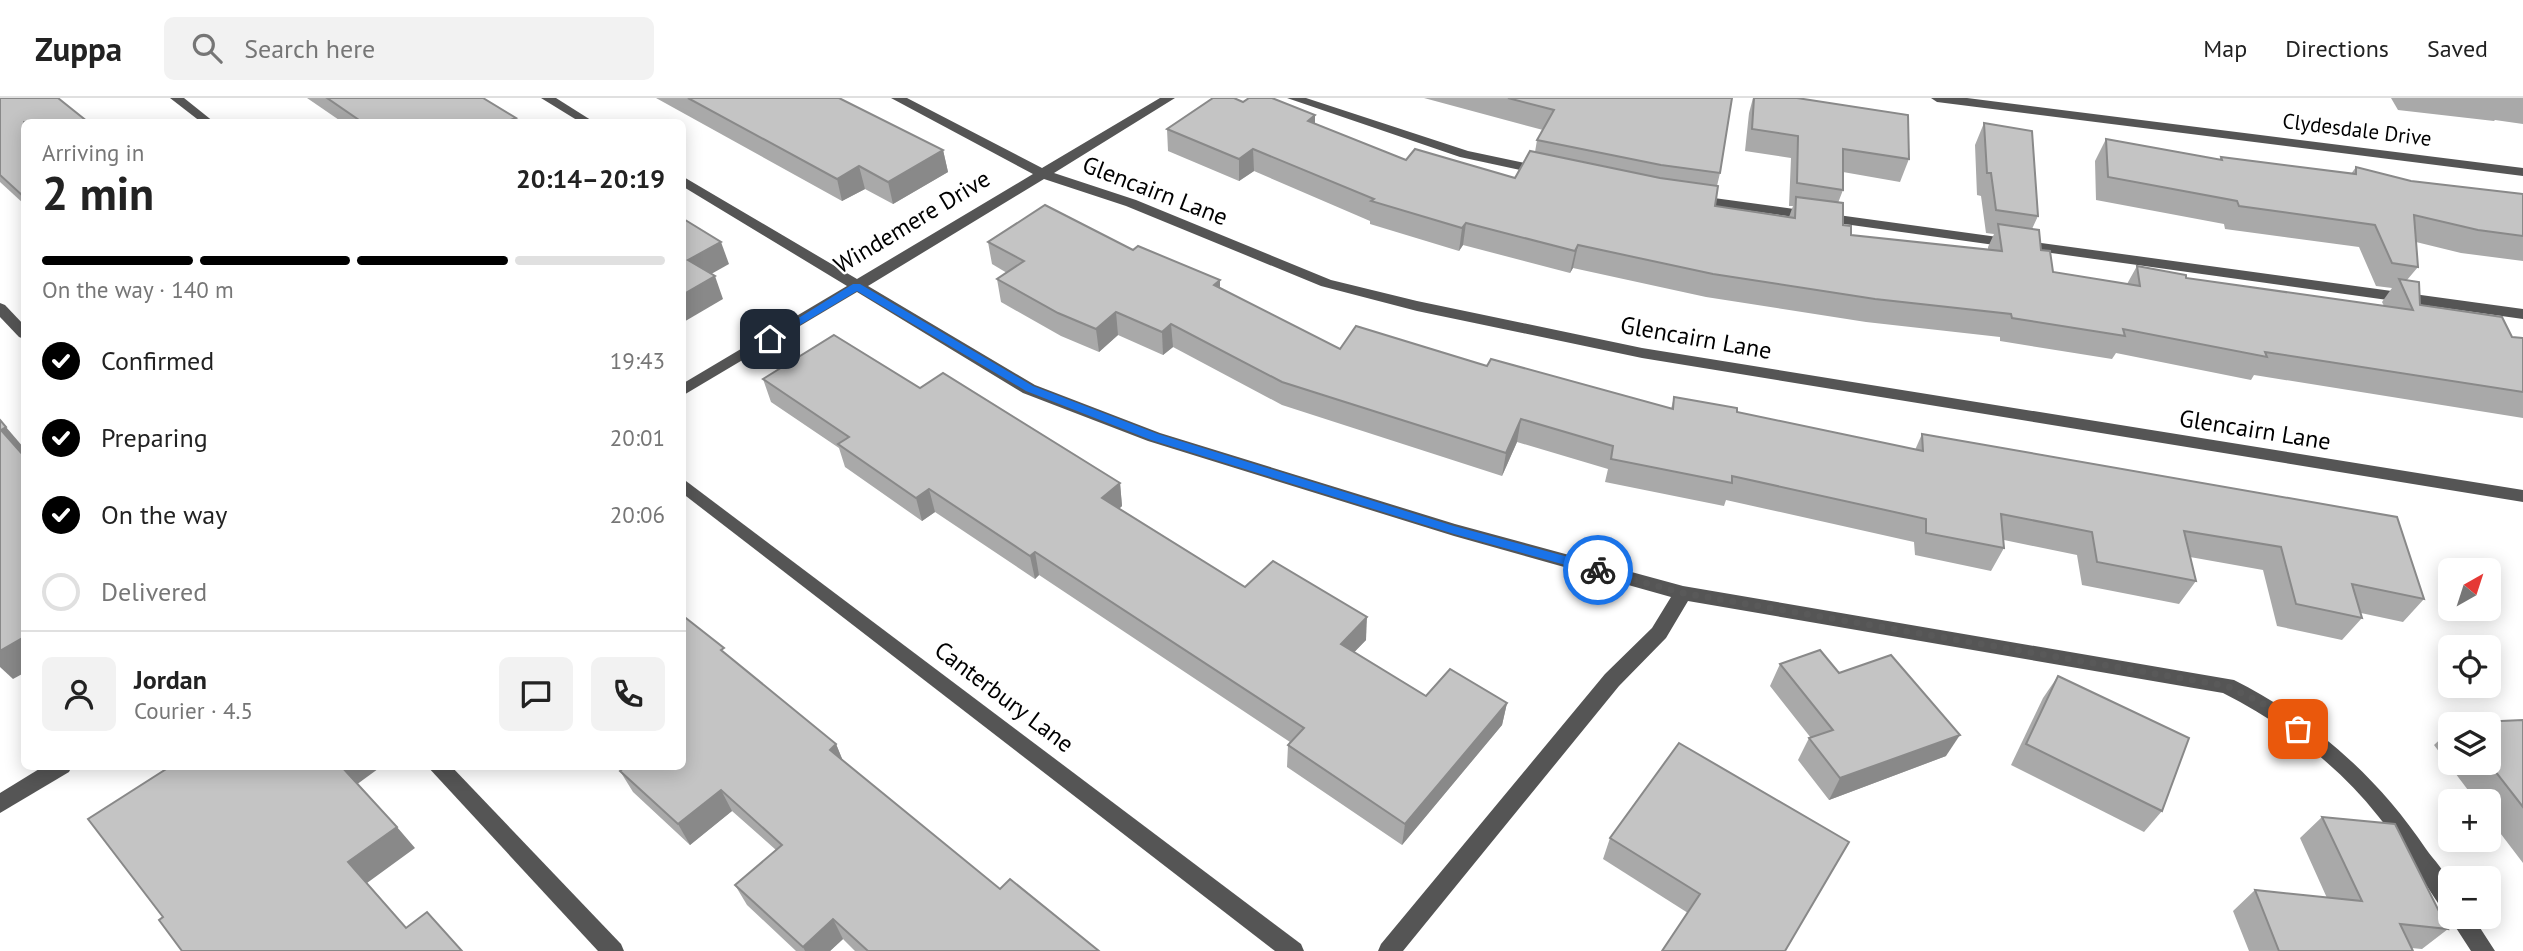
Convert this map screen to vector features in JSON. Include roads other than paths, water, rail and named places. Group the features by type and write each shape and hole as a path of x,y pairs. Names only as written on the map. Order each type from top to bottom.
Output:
{"street":[{"path":"176,98 204,119"},
{"path":"547,98 583,119"},
{"name":"Glencairn Lane","path":"897,98 1043,174 1131,203 1326,283 1418,306 1642,353 2523,496"},
{"name":"Windemere Drive","path":"686,389 1168,98"},
{"path":"1293,98 1465,154 1560,174"},
{"name":"Clydesdale Drive","path":"1937,98 2523,172"},
{"path":"686,182 1029,389 1154,437 1454,530 1683,593 2227,686 2262,703 2295,727 2376,798 2438,885"},
{"path":"1683,198 2523,314"},
{"path":"0,308 21,331"},
{"name":"Canterbury Lane","path":"686,487 1293,951"},
{"path":"1389,951 1612,680 1659,633 1683,593"},
{"path":"0,804 55,770"},
{"path":"441,770 613,951"},
{"path":"2468,929 2484,951"}]}
